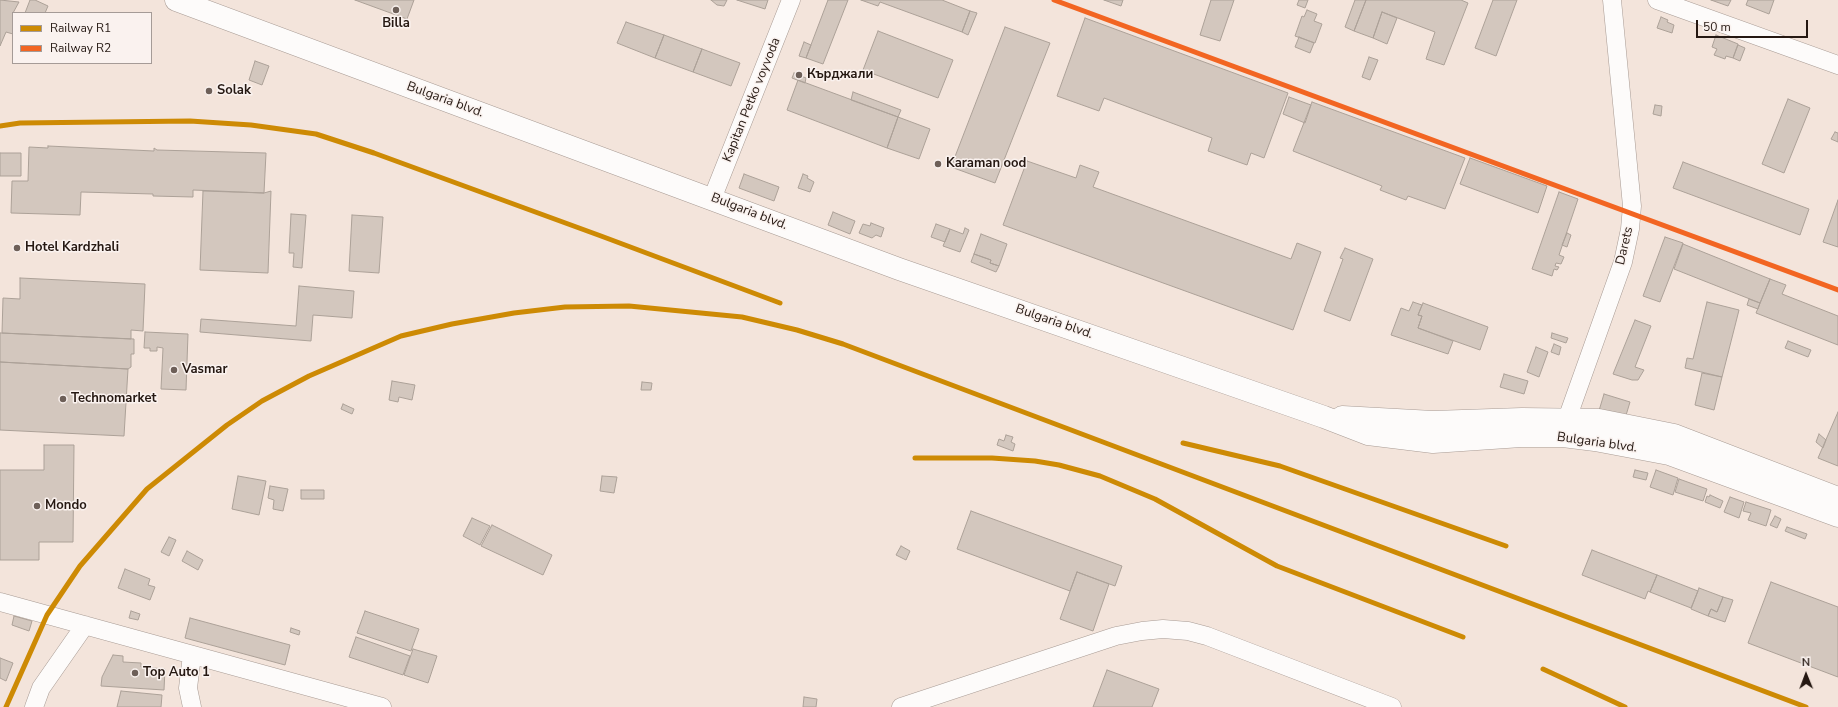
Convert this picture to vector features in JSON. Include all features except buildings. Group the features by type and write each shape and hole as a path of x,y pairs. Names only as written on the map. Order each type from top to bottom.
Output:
{"street":[{"name":"Bulgaria blvd.","path":"176,0 899,269 1324,417 1368,434 1433,442 1521,436 1599,420 1674,435 1838,498"},
{"name":"Kapitan Petko voyvoda","path":"712,199 791,0"},
{"name":"Darets","path":"1565,427 1623,262 1630,229 1632,206 1612,0"},
{"path":"1657,0 1838,66"},
{"name":"Bulgaria blvd.","path":"1565,427 1596,440 1669,454 1838,516"},
{"path":"0,602 382,707"},
{"path":"34,707 41,688 85,625"},
{"path":"901,707 1116,636 1163,629 1188,631 1207,636 1392,707"},
{"path":"192,654 188,688 192,707"}],"rail line":[{"name":"R2","path":"1054,0 1838,290"},
{"name":"R1","path":"0,126 20,123 190,121 251,125 316,134 374,153 780,303"},
{"name":"R1","path":"6,707 47,615 80,566 147,489 227,425 262,401 309,376 401,336 452,324 514,313 565,307 629,306 742,317 797,330 843,344 1806,707"},
{"name":"R1","path":"1183,443 1280,466 1506,546"},
{"name":"R1","path":"915,458 992,458 1035,461 1059,465 1100,476 1155,499 1277,566 1463,637"},
{"name":"R1","path":"1543,669 1625,707"}],"place":[{"name":"Billa","path":"396,10"},
{"name":"Кърджали","path":"799,75"},
{"name":"Solak","path":"209,91"},
{"name":"Karaman ood","path":"938,164"},
{"name":"Hotel Kardzhali","path":"17,248"},
{"name":"Vasmar","path":"174,370"},
{"name":"Technomarket","path":"63,399"},
{"name":"Mondo","path":"37,506"},
{"name":"Top Auto 1","path":"135,673"}]}
